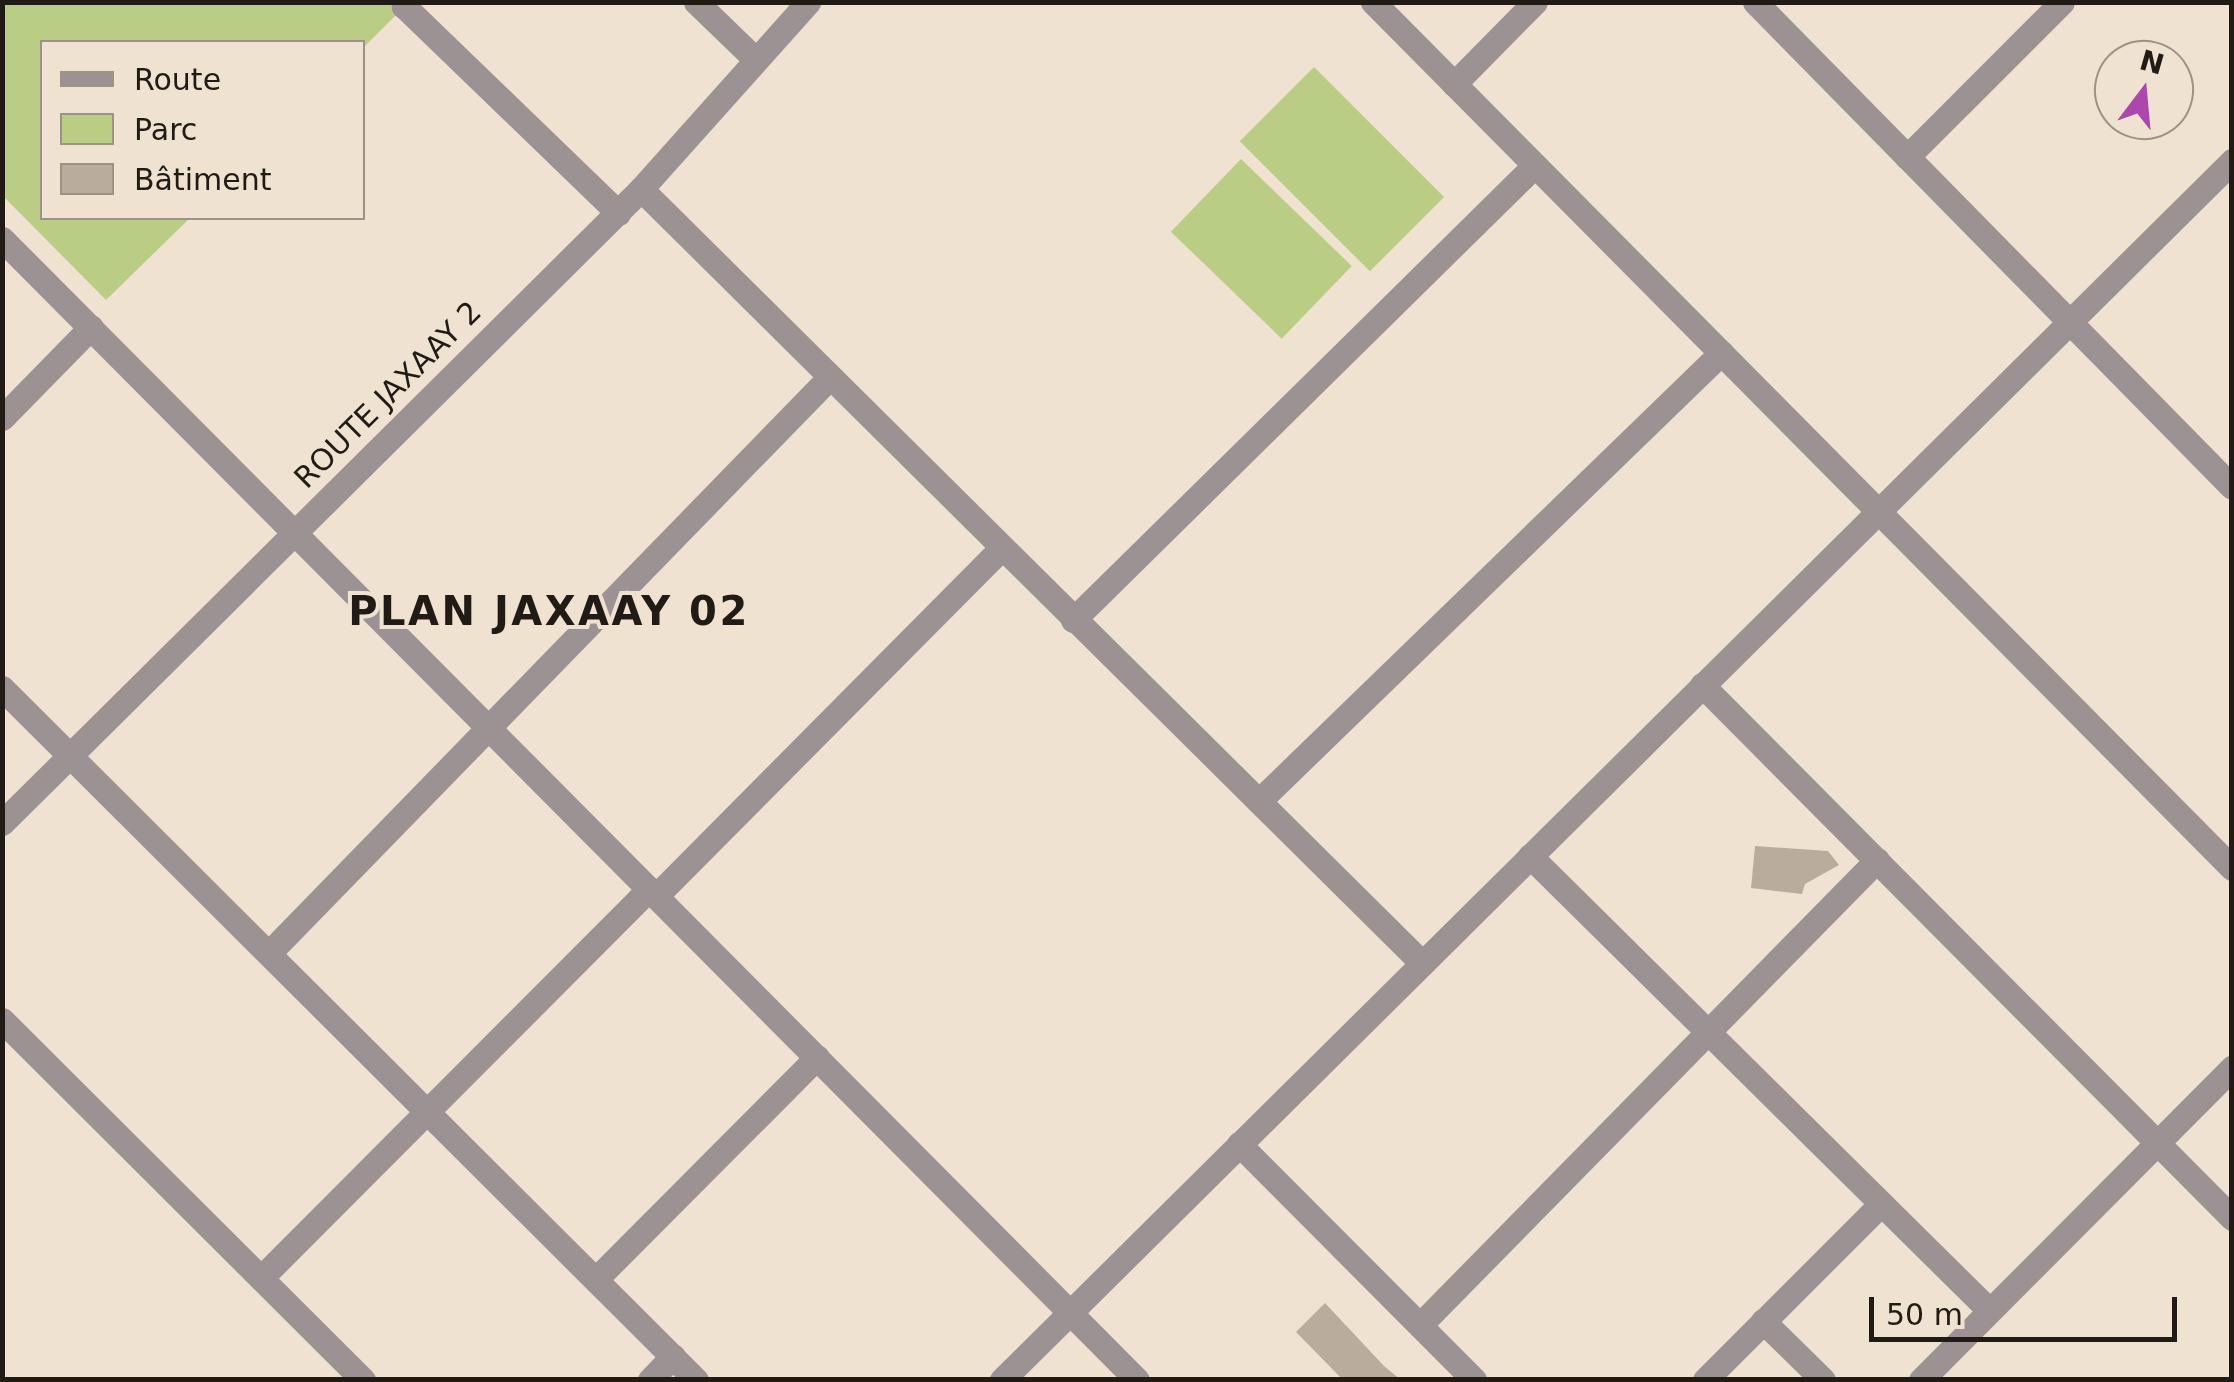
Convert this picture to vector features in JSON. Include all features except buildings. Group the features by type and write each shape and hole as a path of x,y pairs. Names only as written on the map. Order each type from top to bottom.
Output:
{"street":[{"path":"408,2 404,6 618,213"},
{"path":"696,2 753,57"},
{"name":"ROUTE JAXAAY 2","path":"2,823 618,213 753,57 808,2"},
{"path":"1373,2 2232,868"},
{"path":"1454,84 1535,2"},
{"path":"1755,2 2232,487"},
{"path":"1906,157 2062,2"},
{"path":"1002,1380 2232,161"},
{"path":"1073,620 1535,166"},
{"path":"641,189 1422,963"},
{"path":"2,239 1137,1380"},
{"path":"2,418 90,328"},
{"path":"1259,802 1721,354"},
{"path":"268,953 830,377"},
{"path":"262,1277 1002,548"},
{"path":"1702,685 2232,1218"},
{"path":"2,688 696,1380"},
{"path":"1530,856 1988,1309"},
{"path":"1420,1325 1877,860"},
{"path":"2,1020 262,1277 348,1374"},
{"path":"596,1279 816,1057"},
{"path":"1921,1380 2232,1068"},
{"path":"1240,1144 1474,1380"},
{"path":"1704,1380 1881,1204"},
{"path":"1763,1321 1823,1380"},
{"path":"650,1380 673,1356"}],"green space":[{"path":"395,2 402,9 365,46 365,40 40,40 40,220 188,220 106,300 3,196 2,3"},
{"path":"1314,67 1444,197 1370,271 1240,141"},
{"path":"1241,159 1352,266 1282,339 1171,232"}],"district":[{"name":"PLAN JAXAAY 02","path":"549,611"}]}
